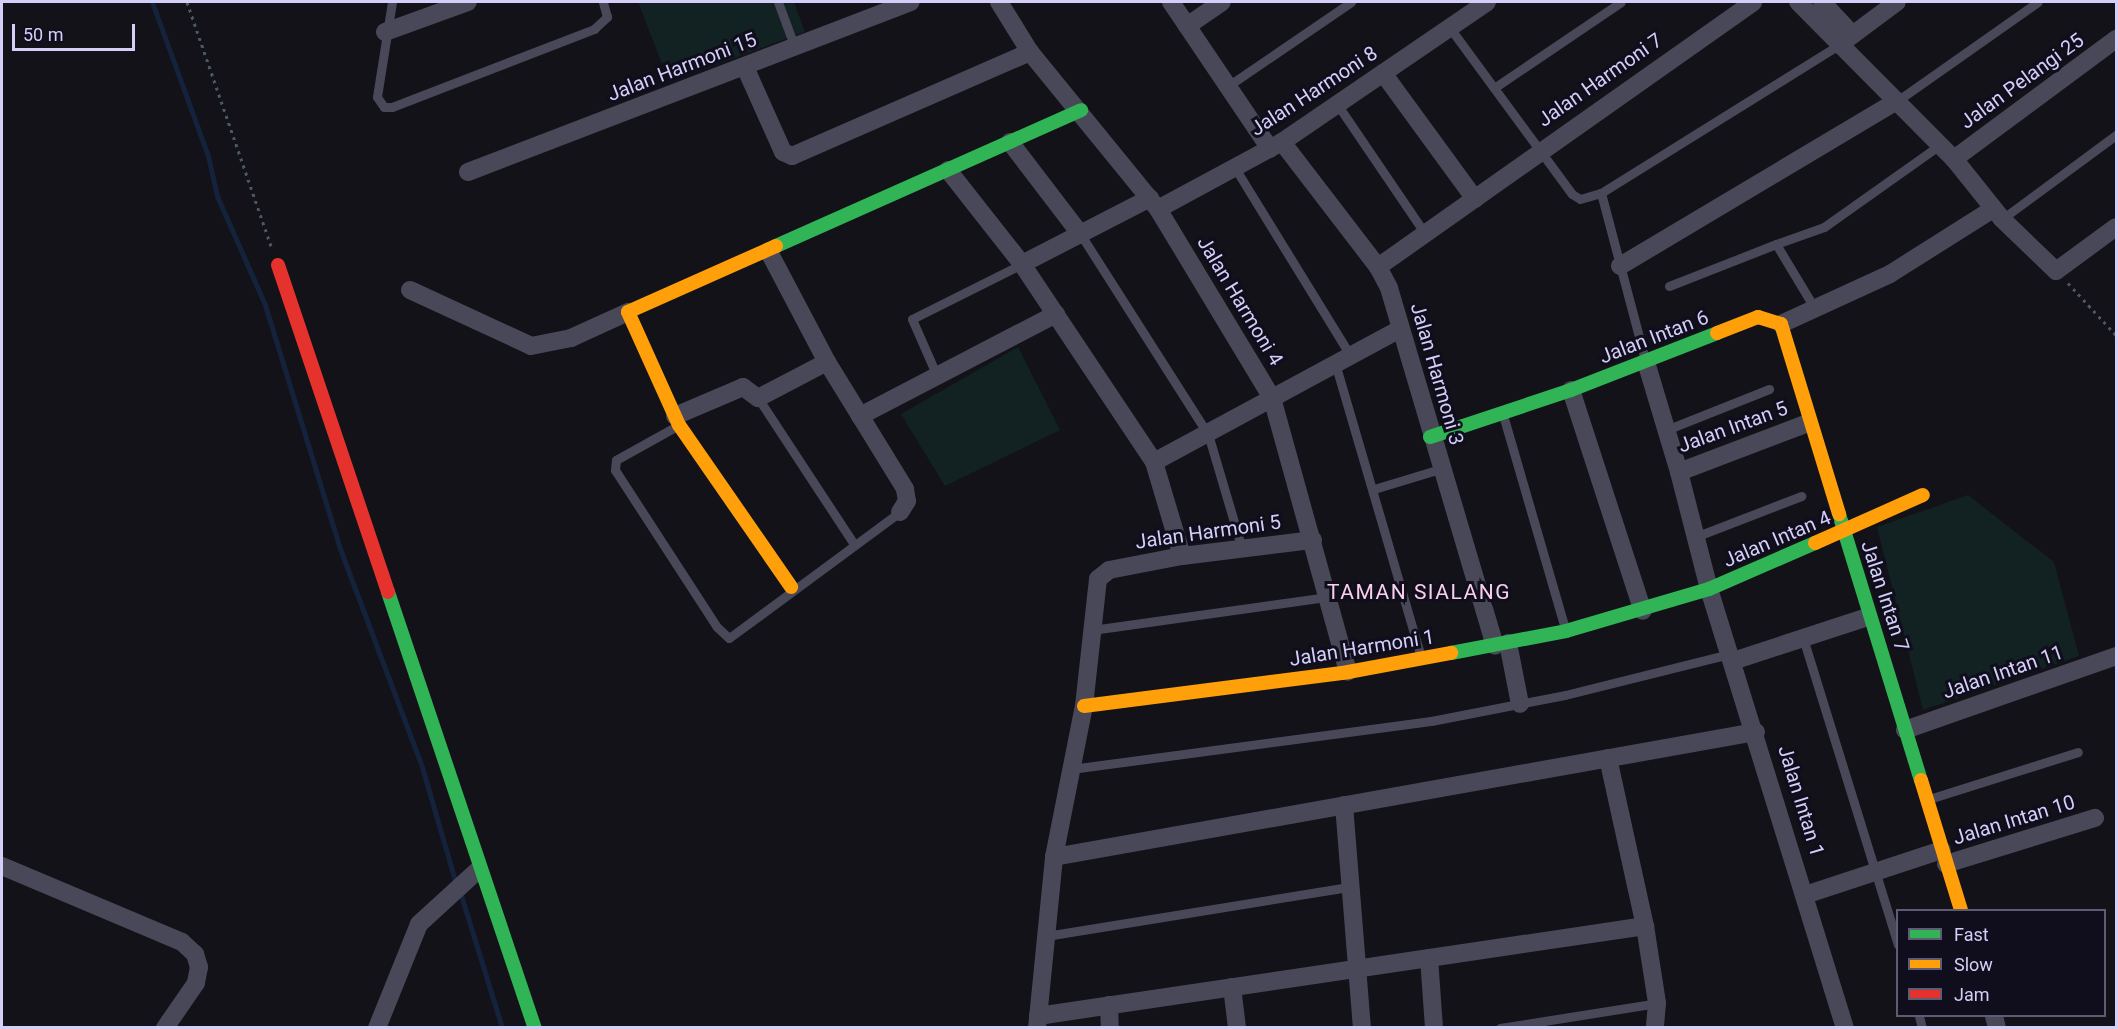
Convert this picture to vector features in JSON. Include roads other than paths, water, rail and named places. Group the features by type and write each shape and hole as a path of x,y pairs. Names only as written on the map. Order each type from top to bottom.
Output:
{"street":[{"path":"385,32 468,2"},
{"name":"Jalan Harmoni 15","path":"468,172 910,2"},
{"name":"Jalan Harmoni 4","path":"999,2 1030,52 1081,110 1154,203 1272,398 1348,672"},
{"name":"Jalan Harmoni 3","path":"1171,2 1228,86 1378,267 1400,329 1440,469 1502,645 1520,704"},
{"path":"1187,26 1222,2"},
{"name":"Jalan Harmoni 7","path":"1378,267 1426,235 1539,149 1753,2"},
{"path":"1798,2 1846,40"},
{"path":"1822,2 1846,40 1897,101 1954,159 1997,214 2056,271 2116,227"},
{"path":"1846,40 1897,2"},
{"name":"Jalan Harmoni 8","path":"1022,264 1080,235 1235,168 1276,146 1450,28 1477,4"},
{"name":"Jalan Pelangi 25","path":"1954,159 2116,39"},
{"path":"745,67 783,152 792,156 1030,52"},
{"path":"1383,73 1475,199"},
{"path":"1620,266 1897,101"},
{"path":"410,290 531,346 571,338 769,252 1081,110"},
{"path":"1010,142 1080,235"},
{"path":"948,170 1022,264 1154,462 1182,556"},
{"path":"1781,324 1913,261 1997,214"},
{"path":"769,252 827,362 905,489 907,501 900,512"},
{"path":"278,265 479,869 535,1028"},
{"path":"628,312 677,420 792,587"},
{"path":"860,416 1056,314"},
{"name":"Jalan Intan 6","path":"1430,437 1570,390 1752,320 1767,316 1781,324"},
{"name":"Jalan Intan 7","path":"1781,324 1808,423 1961,909"},
{"path":"1154,462 1400,329"},
{"path":"677,420 743,387 758,398 827,362"},
{"name":"Jalan Intan 5","path":"1646,362 1678,472 1808,423"},
{"path":"1570,390 1643,611"},
{"name":"Jalan Intan 1","path":"1678,472 1709,589 1756,732 1845,1028"},
{"name":"Jalan Intan 4","path":"1643,611 1709,589 1923,495"},
{"name":"Jalan Harmoni 5","path":"1092,630 1096,584 1109,570 1182,556 1313,540"},
{"name":"Jalan Harmoni 1","path":"1084,706 1348,672 1421,660 1566,632 1643,611"},
{"path":"1732,658 1868,617"},
{"path":"1092,630 1084,706 1054,857 1037,1022 1109,1005 1645,926"},
{"name":"Jalan Intan 11","path":"1905,730 2116,656"},
{"path":"1054,857 1756,732"},
{"path":"1608,758 1645,926 1657,1003 1654,1028"},
{"path":"1344,806 1362,1028"},
{"name":"Jalan Intan 10","path":"1805,895 1876,873 2095,818"},
{"path":"2,866 182,942 195,954 199,967 196,983 165,1028"},
{"path":"377,1028 419,924 445,897 479,869"},
{"path":"1429,958 1434,1028"},
{"path":"1232,987 1237,1028"},
{"path":"1109,1005 1110,1028"}],"lane":[{"path":"392,2 385,32 377,97 384,107 392,107 594,29 607,17 603,2"},
{"path":"778,2 795,48"},
{"path":"1228,86 1351,2"},
{"path":"1494,88 1621,2"},
{"path":"1897,101 2038,2"},
{"path":"1450,28 1576,198 1601,193 1846,40"},
{"path":"1336,104 1426,235"},
{"path":"1997,214 2116,135"},
{"path":"1669,286 1833,222 1940,146"},
{"path":"1235,168 1342,359 1374,489 1421,660"},
{"path":"1601,193 1646,362"},
{"path":"1080,235 1208,434 1242,549"},
{"path":"1776,244 1815,309"},
{"path":"937,376 912,319 1022,264"},
{"path":"1666,430 1769,390"},
{"path":"758,398 854,544"},
{"path":"1502,413 1566,632"},
{"path":"677,420 616,460 615,470 717,627 729,638 782,602 792,587 900,512"},
{"path":"1374,489 1440,469"},
{"path":"1695,537 1801,496"},
{"path":"1092,630 1328,597"},
{"path":"1803,638 1896,938"},
{"path":"1071,769 1401,726 1520,704 1732,658"},
{"path":"1926,800 2078,752"},
{"path":"1046,936 1350,887"},
{"path":"1500,1028 1657,1003"}],"waterway":[{"path":"152,2 208,156 217,196 265,305 339,546 422,767 456,884"},
{"path":"460,892 502,1028"}],"district":[{"name":"TAMAN SIALANG","path":"1419,592"}]}
